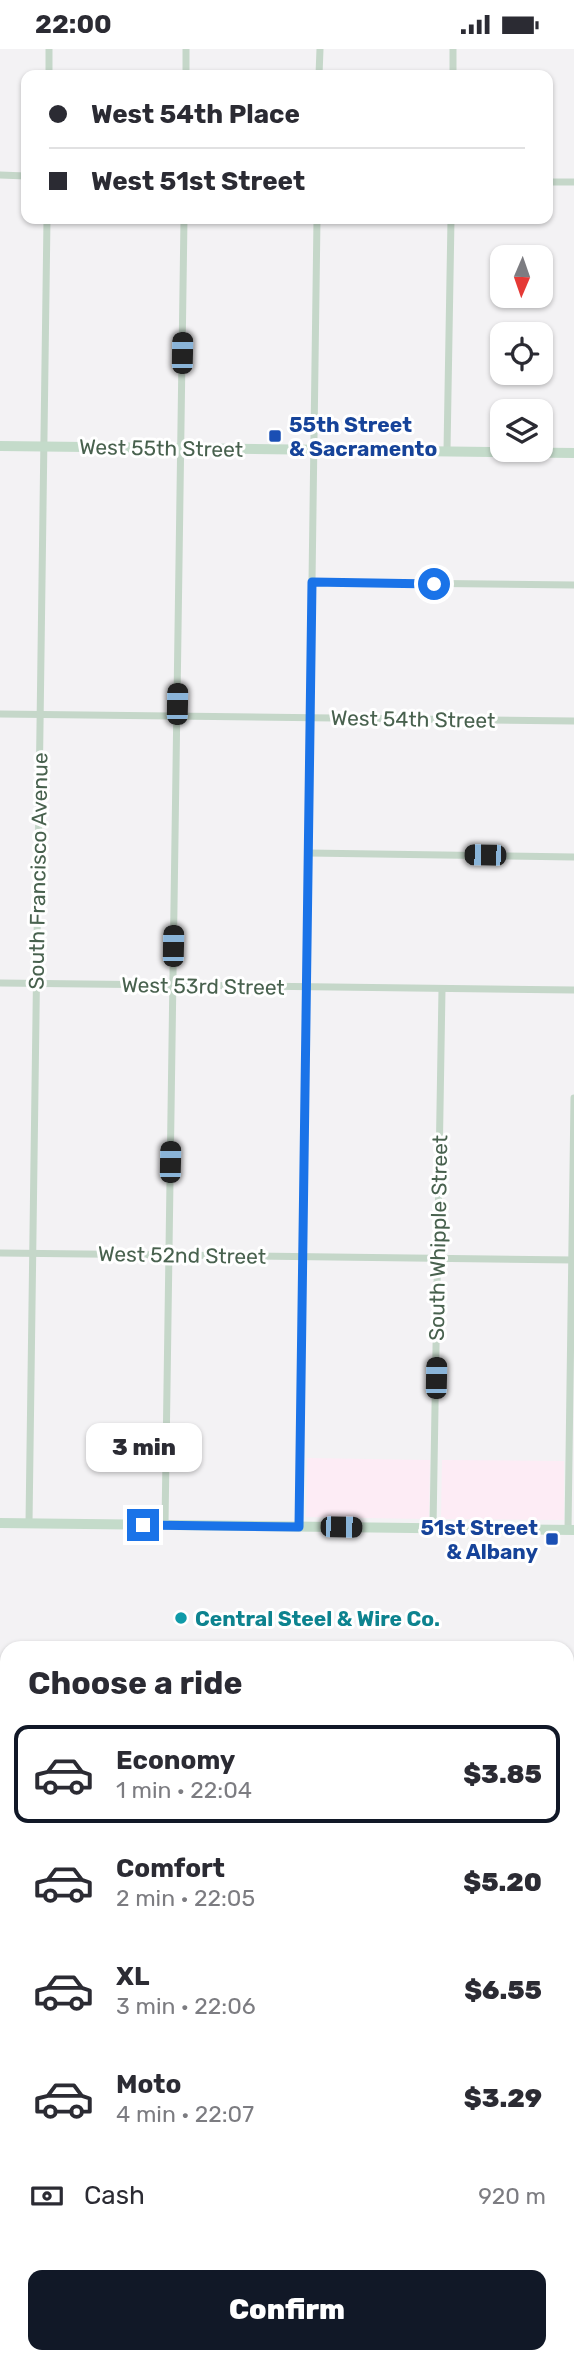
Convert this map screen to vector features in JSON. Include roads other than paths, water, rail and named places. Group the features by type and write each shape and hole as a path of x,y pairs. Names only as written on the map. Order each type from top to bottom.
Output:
{"main road":[{"name":"West 55th Street","path":"0,446 574,453"},
{"path":"0,1523 571,1530"}],"street":[{"path":"49,49 49,70"},
{"path":"186,49 186,70"},
{"path":"319,70 320,49"},
{"path":"453,49 453,70"},
{"path":"0,175 21,176"},
{"path":"553,181 574,182"},
{"name":"South Francisco Avenue","path":"29,1523 47,224"},
{"path":"165,1525 184,224"},
{"path":"299,1527 317,224"},
{"path":"447,451 451,224"},
{"path":"312,582 574,585"},
{"name":"West 54th Street","path":"0,714 574,721"},
{"path":"308,853 574,857"},
{"name":"West 53rd Street","path":"0,983 574,990"},
{"name":"South Whipple Street","path":"433,1528 442,989"},
{"path":"571,1530 574,1098"},
{"name":"West 52nd Street","path":"0,1253 573,1260"}],"place":[{"name":"55th Street & Sacramento","path":"275,436"},
{"name":"51st Street & Albany","path":"552,1539"},
{"name":"Central Steel & Wire Co.","path":"181,1618"}]}
